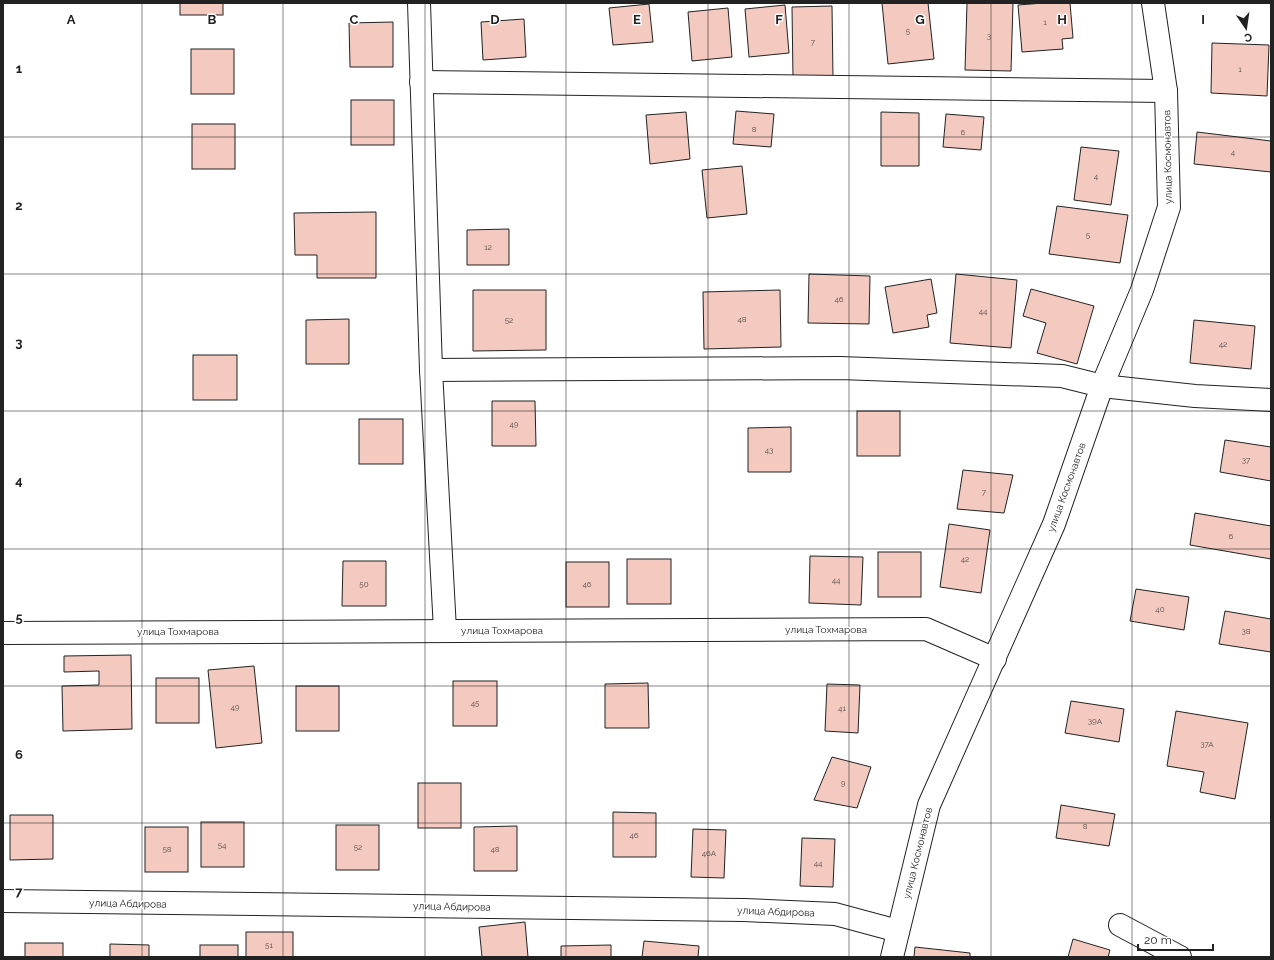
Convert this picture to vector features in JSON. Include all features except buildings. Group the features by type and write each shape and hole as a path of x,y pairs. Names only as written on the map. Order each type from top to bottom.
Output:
{"street":[{"path":"419,3 430,370 445,630"},
{"name":"улица Космонавтов","path":"892,957 929,805 1054,524 1102,386 1142,290 1169,207 1166,91 1153,3"},
{"path":"421,82 1166,91"},
{"path":"430,370 840,368 1062,376 1102,386 1195,396 1271,400"},
{"name":"улица Тохмарова","path":"3,633 926,629 995,659"},
{"name":"улица Абдирова","path":"3,901 744,910 835,914 898,931"},
{"path":"1120,925 1180,957"}]}
